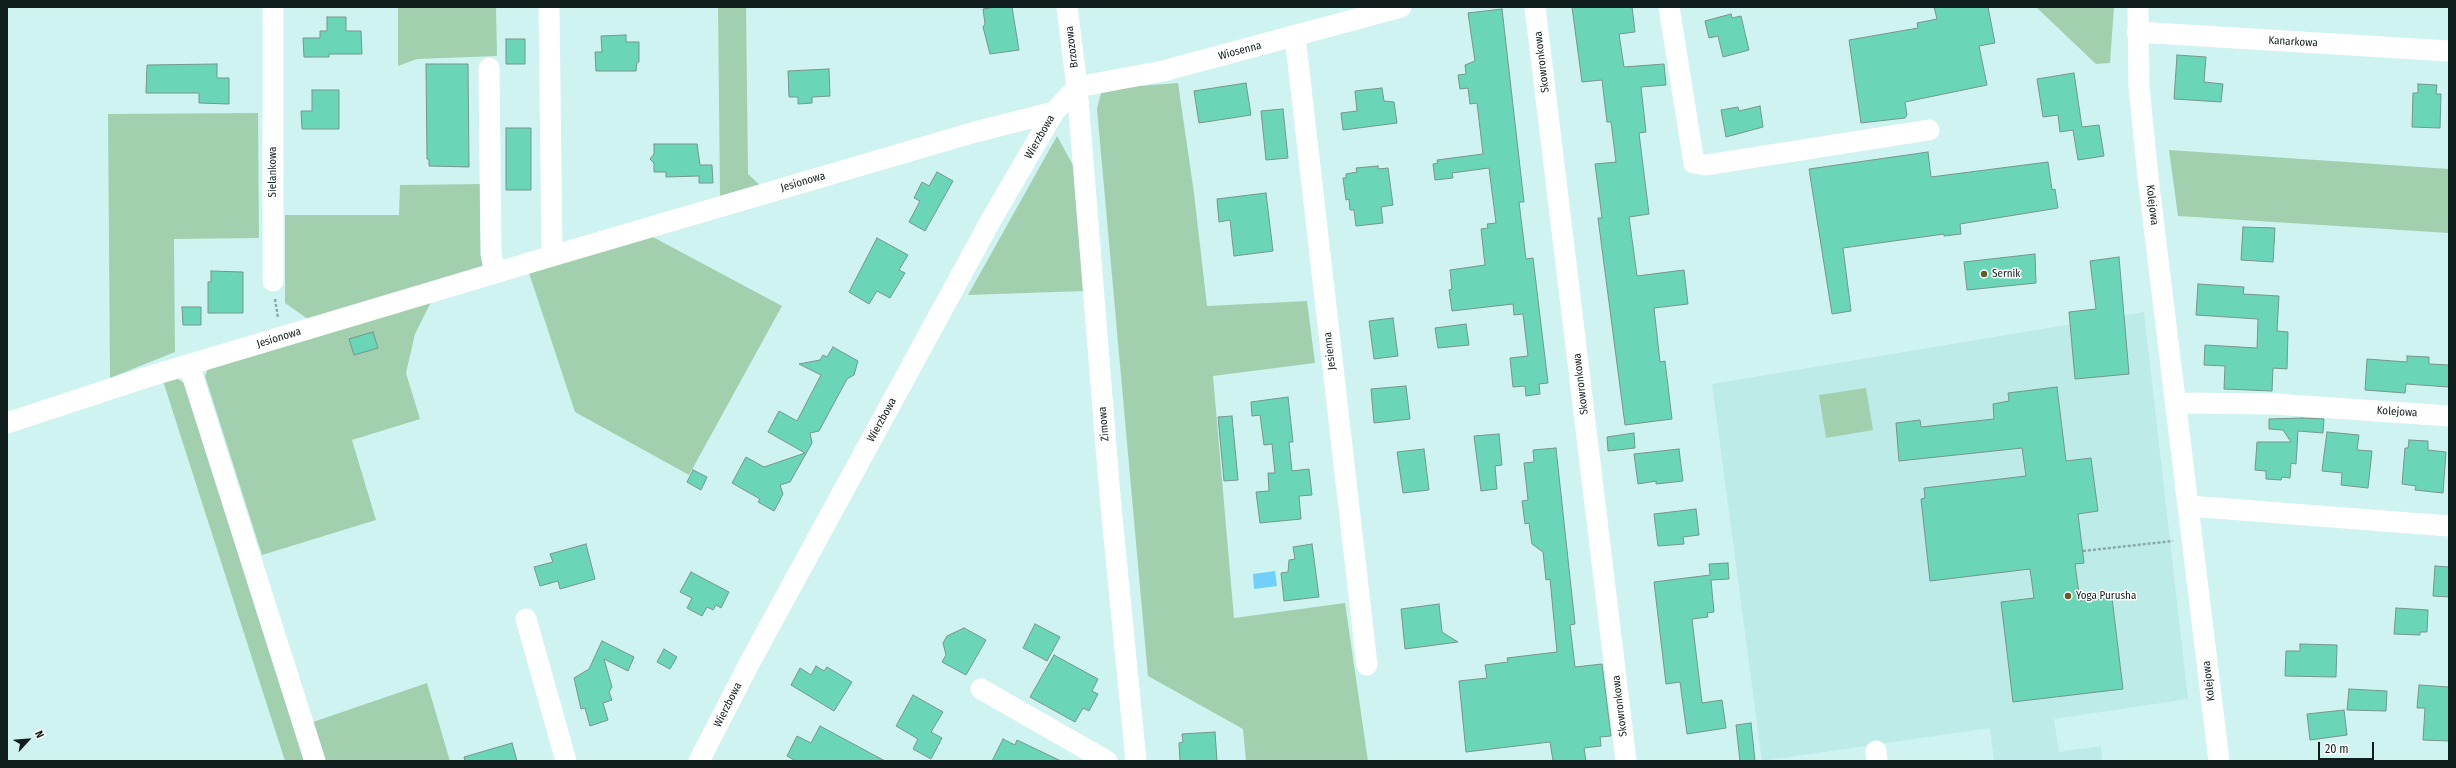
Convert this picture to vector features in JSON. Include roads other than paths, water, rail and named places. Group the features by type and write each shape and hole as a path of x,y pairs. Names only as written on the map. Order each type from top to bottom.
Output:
{"street":[{"name":"Sielankowa","path":"273,7 273,280"},
{"path":"549,7 552,256"},
{"name":"Brzozowa","path":"1067,7 1076,87"},
{"name":"Wiosenna","path":"1076,87 1163,71 1401,7"},
{"name":"Skowronkowa","path":"1535,7 1626,761"},
{"path":"1669,7 1694,163 1706,165 1929,130"},
{"name":"Kolejowa","path":"2138,7 2137,32 2139,87 2148,178 2177,403 2219,761"},
{"name":"Kanarkowa","path":"2137,32 2449,51"},
{"name":"Jesienna","path":"1295,36 1367,665"},
{"path":"489,68 491,254 495,273"},
{"name":"Wierzbowa","path":"700,761 750,662 987,227 1054,112 1076,87"},
{"name":"Zimowa","path":"1076,87 1110,496 1136,761"},
{"name":"Jesionowa","path":"7,423 189,365 552,256 975,132 1054,112"},
{"path":"189,365 315,761"},
{"name":"Kolejowa","path":"2177,403 2207,402 2275,404 2449,416"},
{"path":"2189,506 2449,526"},
{"path":"526,619 566,761"},
{"path":"981,689 1107,761"}],"water":[{"path":"1275,571 1277,586 1254,589 1253,574"}],"place":[{"name":"Sernik","path":"1984,274"},
{"name":"Yoga Purusha","path":"2068,596"}]}
